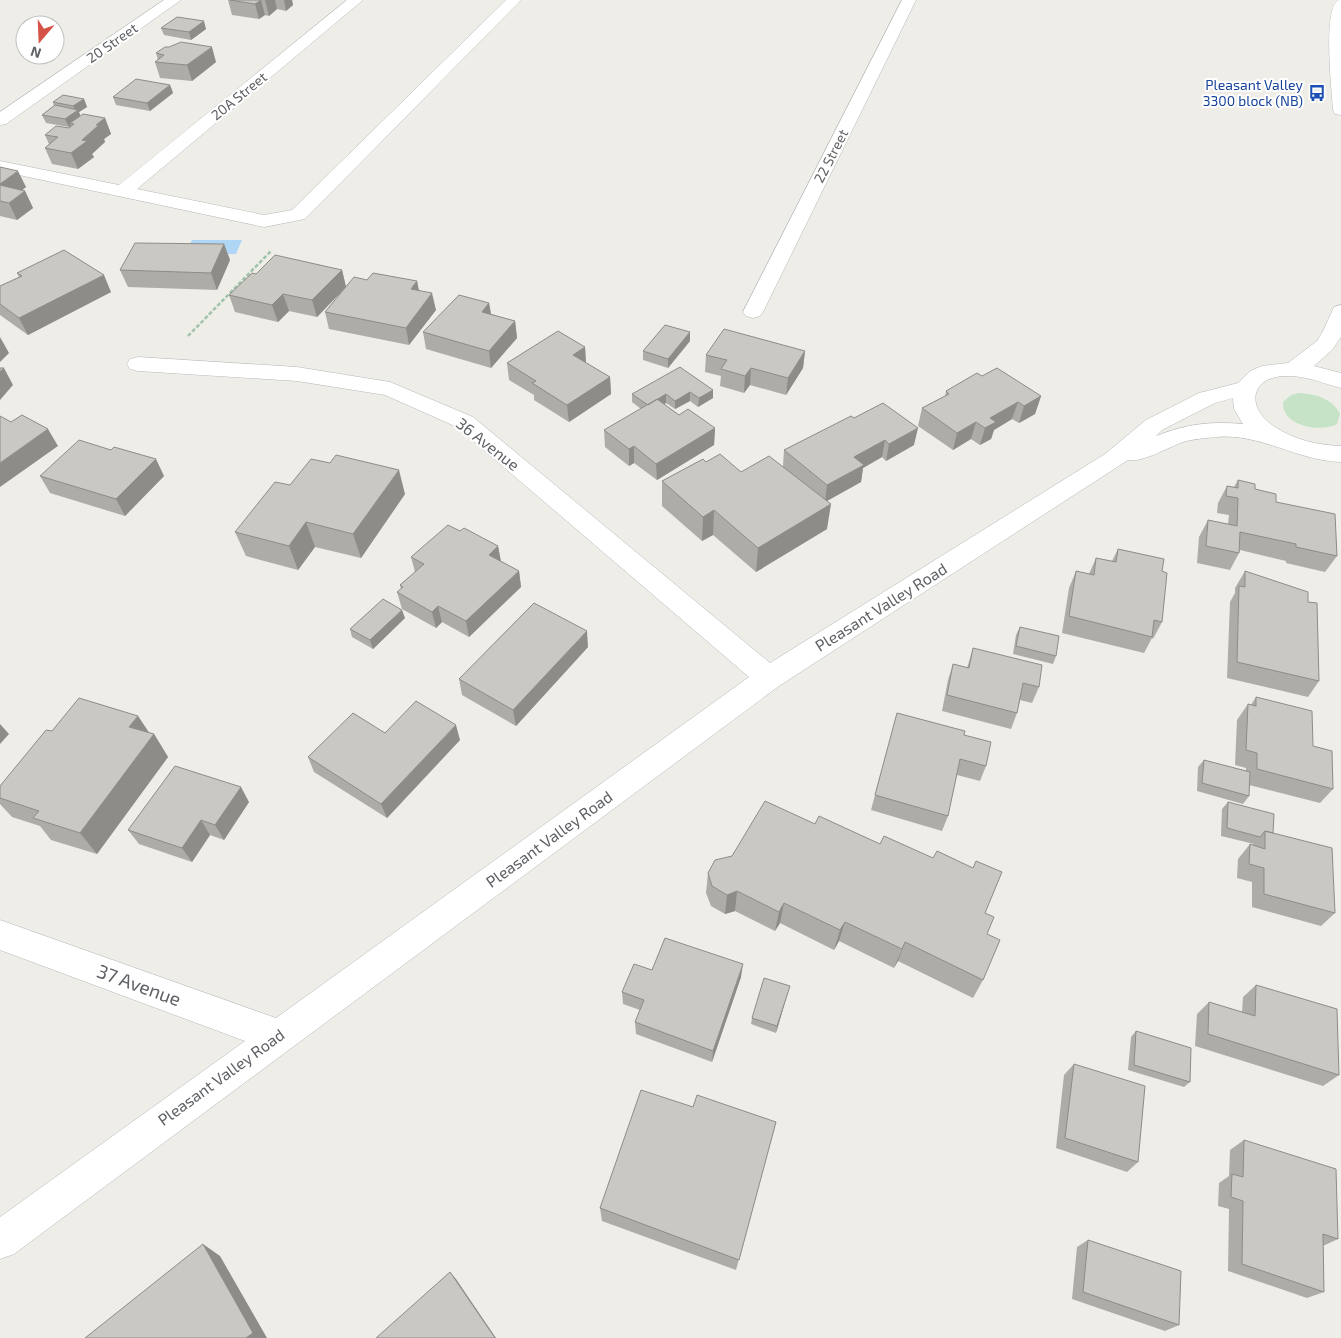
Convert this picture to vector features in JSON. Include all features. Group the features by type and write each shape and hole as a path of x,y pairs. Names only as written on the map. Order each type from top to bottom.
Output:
{"street":[{"name":"20 Street","path":"0,120 174,0"},
{"name":"20A Street","path":"122,192 356,0"},
{"path":"0,166 264,221 298,215 514,0"},
{"name":"22 Street","path":"753,312 909,0"},
{"path":"1328,0 1336,24 1341,110"},
{"path":"1336,24 1341,4"},
{"path":"1294,369 1312,358 1328,343 1337,325 1341,311"},
{"name":"36 Avenue","path":"138,364 296,374 390,389 465,422 769,678"},
{"path":"1341,381 1315,372 1294,369 1263,373 1252,380 1245,388 1243,399 1247,411 1256,424 1270,435 1288,445 1310,452 1341,454"},
{"name":"Pleasant Valley Road","path":"0,1240 769,678 1113,460 1154,424 1207,398 1245,388"},
{"name":"Pleasant Valley Road","path":"1113,460 1180,435 1219,429 1270,435"},
{"name":"37 Avenue","path":"0,935 278,1036"}],"path":[{"path":"138,364 189,336 289,232 298,215"}],"green space":[{"path":"1299,393 1317,396 1332,404 1340,414 1337,424 1322,428 1312,427 1295,422 1288,417 1284,410 1283,402 1291,395"}],"water":[{"path":"192,240 242,240 236,254 185,254"}],"building":[{"path":"230,0 261,0 255,4"},
{"path":"177,17 204,21 189,32 161,28"},
{"path":"181,42 212,47 187,65 155,62 164,55 156,53 165,47"},
{"path":"136,79 170,85 147,103 113,97"},
{"path":"63,95 84,99 73,106 53,102"},
{"path":"55,105 78,110 65,119 42,115"},
{"path":"83,114 105,118 82,140 87,141 71,153 45,148 58,137 45,135 56,126 69,128 74,124 70,123"},
{"path":"0,167 18,171 0,184"},
{"path":"0,185 25,191 9,203 0,201"},
{"path":"135,243 224,244 211,273 120,270"},
{"path":"64,250 104,275 19,318 0,304 0,286 22,276 17,273"},
{"path":"275,255 342,270 312,300 283,294 272,305 229,295 252,273 256,274"},
{"path":"373,273 417,281 411,289 432,293 406,328 325,312 354,277 367,280"},
{"path":"459,295 489,303 482,312 515,321 489,351 423,332"},
{"path":"665,325 690,332 668,359 643,351"},
{"path":"724,329 805,351 788,378 751,368 745,376 721,369 727,360 706,355"},
{"path":"558,331 585,347 573,355 610,377 567,405 532,383 536,381 507,363"},
{"path":"680,367 713,390 699,398 690,392 675,401 666,394 648,405 632,394"},
{"path":"997,368 1041,396 1024,406 1018,402 990,418 996,422 985,428 976,422 957,433 922,408 949,394 946,391 977,373 982,376"},
{"path":"657,399 679,415 688,409 715,428 656,464 634,446 629,449 604,430"},
{"path":"883,403 918,428 889,444 885,440 854,457 864,465 827,485 784,450 851,416 854,418"},
{"path":"22,415 48,429 0,463 0,416 11,422"},
{"path":"79,440 111,450 114,447 156,459 116,499 40,476"},
{"path":"720,454 741,472 769,456 831,504 758,548 714,510 703,517 662,481 703,459 706,462"},
{"path":"336,455 399,470 353,534 306,522 289,546 235,532 275,482 290,485 311,459 330,463"},
{"path":"1238,480 1255,484 1255,489 1276,494 1276,502 1335,514 1337,556 1296,547 1296,544 1240,532 1239,553 1206,546 1208,520 1237,526 1238,498 1226,496 1227,486 1238,488"},
{"path":"448,525 460,531 464,528 498,546 489,555 519,571 466,621 438,606 432,612 397,592 403,587 400,585 424,564 411,557"},
{"path":"1118,549 1164,559 1162,571 1167,573 1162,622 1154,620 1152,637 1069,616 1076,571 1094,575 1096,558 1116,562"},
{"path":"1245,571 1308,592 1308,602 1317,603 1319,681 1237,662 1239,586 1245,587"},
{"path":"383,599 402,610 370,640 350,629"},
{"path":"534,603 587,631 513,710 459,679"},
{"path":"1020,627 1059,636 1056,656 1016,646"},
{"path":"973,648 1042,665 1039,687 1023,683 1017,713 947,695 953,664 969,668"},
{"path":"1256,697 1312,711 1313,746 1332,751 1333,789 1257,769 1257,753 1246,750 1248,704 1256,706"},
{"path":"79,698 138,716 129,727 154,734 80,833 33,818 39,811 0,798 0,786 46,730 52,731"},
{"path":"416,701 456,725 381,804 308,757 353,713 385,733"},
{"path":"897,713 965,731 964,735 991,742 986,766 960,759 948,816 875,795"},
{"path":"1204,760 1250,772 1249,796 1202,783"},
{"path":"175,766 241,787 215,825 201,820 182,848 128,830"},
{"path":"765,801 815,824 819,816 880,844 884,836 933,858 937,851 973,868 976,861 1002,872 985,913 994,917 987,934 1000,940 983,980 905,942 902,949 845,922 840,930 784,903 779,912 737,891 727,895 712,886 708,873 715,860 732,856"},
{"path":"1228,802 1274,814 1273,833 1265,831 1260,837 1227,828"},
{"path":"1265,831 1332,848 1335,913 1264,894 1264,868 1249,864 1250,844 1265,849"},
{"path":"665,938 743,964 713,1051 635,1022 644,1000 622,992 634,964 652,970"},
{"path":"764,978 790,986 777,1026 752,1018"},
{"path":"1256,985 1337,1009 1339,1075 1208,1034 1209,1002 1255,1016"},
{"path":"1136,1031 1191,1048 1190,1082 1134,1065"},
{"path":"1074,1064 1145,1086 1138,1162 1065,1138"},
{"path":"641,1090 693,1107 697,1095 776,1122 739,1260 600,1208"},
{"path":"1244,1140 1336,1169 1338,1239 1323,1234 1324,1292 1242,1264 1243,1201 1231,1197 1232,1174 1243,1177"},
{"path":"1088,1240 1181,1271 1179,1325 1083,1292"},
{"path":"203,1244 253,1333 246,1338 85,1338"},
{"path":"450,1272 495,1338 376,1338"}],"place":[{"name":"Pleasant Valley 3300 block (NB)","path":"1317,93"}]}
